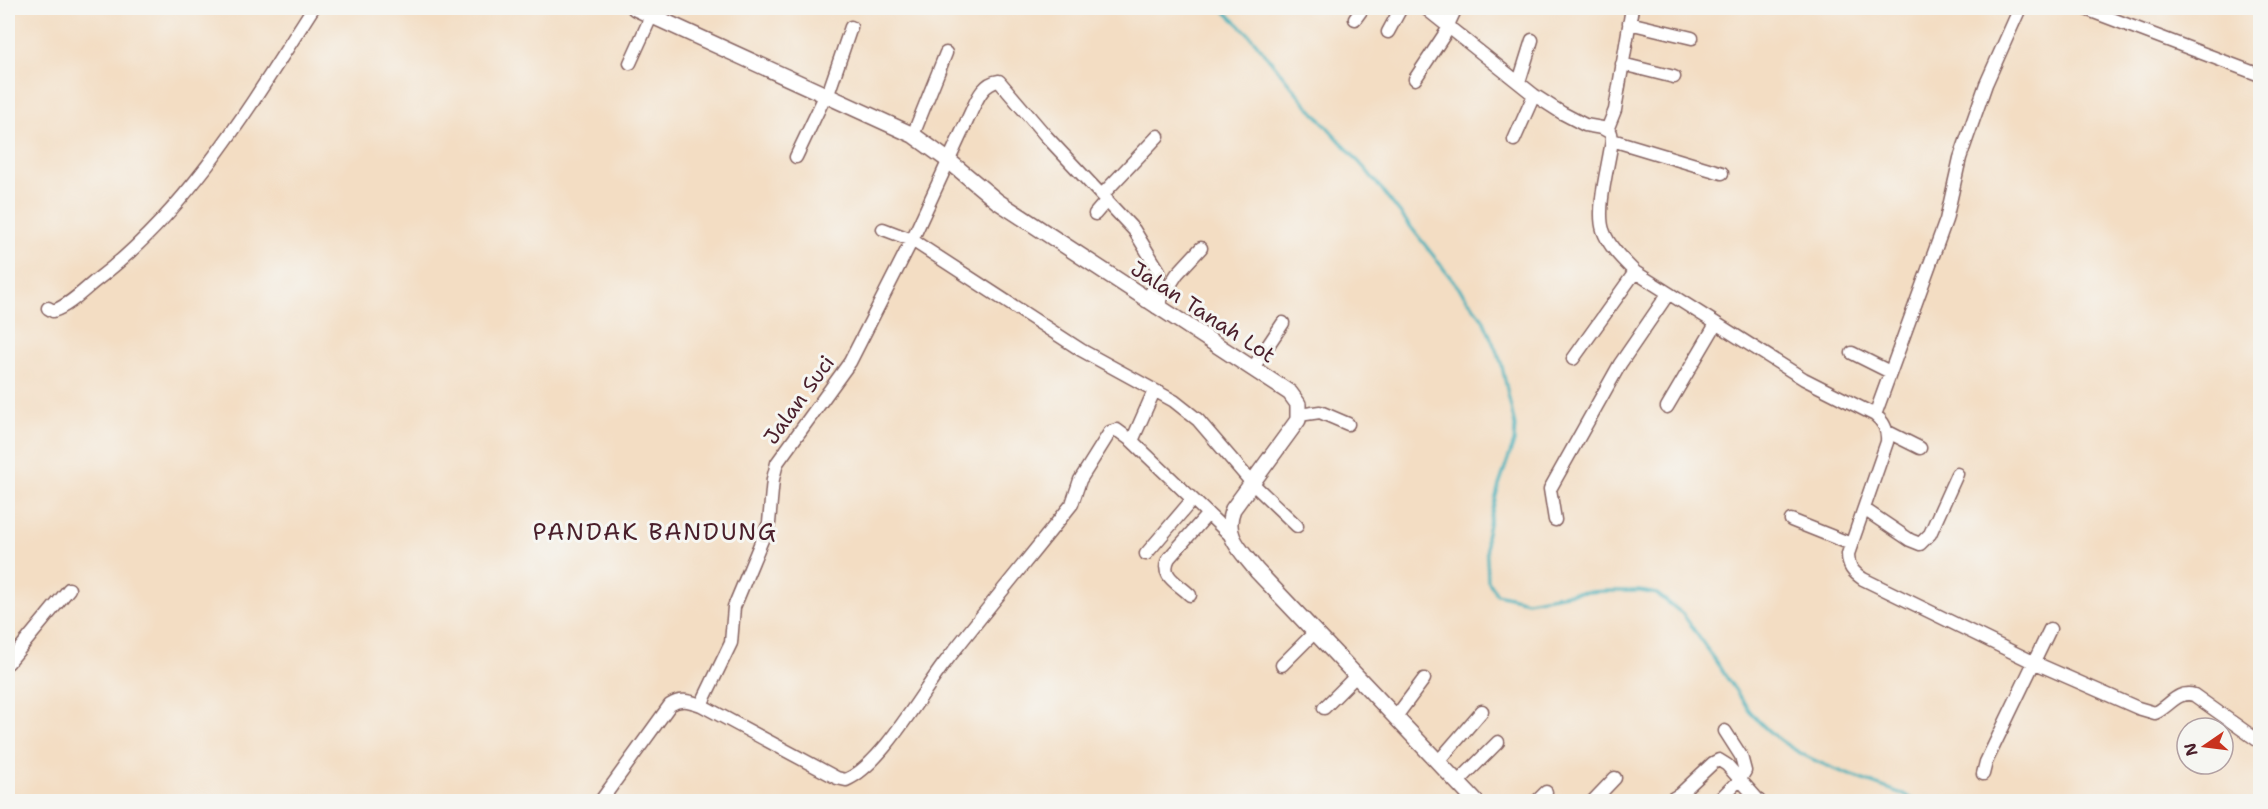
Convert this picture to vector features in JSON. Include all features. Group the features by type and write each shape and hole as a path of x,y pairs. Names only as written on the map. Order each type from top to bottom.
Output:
{"main road":[{"name":"Jalan Tanah Lot","path":"635,8 653,12 826,96 913,135 997,201 1293,396 1298,404 1299,415"},
{"path":"1299,415 1296,423 1233,509 1229,518 1231,536 1257,571 1476,801"}],"street":[{"path":"1355,19 1363,8"},
{"path":"1388,32 1401,8"},
{"path":"1425,8 1534,95 1573,119 1610,135 1722,173"},
{"path":"1415,79 1449,25 1456,8"},
{"path":"1632,8 1610,135 1603,200 1603,230 1616,253 1635,272 1804,380 1875,415 1882,422 1886,431 1886,446 1851,544 1848,554 1849,566 1863,579 2033,662 2151,712 2159,711 2178,696 2190,693 2260,742"},
{"path":"1875,415 1946,220 1960,158 1986,84 2020,8"},
{"path":"2083,8 2260,75"},
{"path":"48,308 53,311 64,306 116,266 146,239 233,132 267,83 310,9"},
{"path":"630,63 653,12"},
{"path":"1629,23 1692,38"},
{"path":"796,157 826,96 851,27"},
{"path":"1519,82 1532,40"},
{"path":"913,135 946,53"},
{"path":"1622,64 1674,77"},
{"name":"Jalan Suci","path":"701,705 731,643 734,607 769,523 773,479 777,463 850,362 912,240 981,91 999,81 1104,198"},
{"path":"1514,140 1534,95"},
{"path":"1095,214 1104,198 1158,136"},
{"path":"1104,198 1134,230 1159,271 1151,304"},
{"path":"883,229 912,240 1080,350 1174,400 1198,420 1252,483 1298,526"},
{"path":"1151,304 1201,248"},
{"path":"1573,359 1635,272"},
{"path":"1555,520 1550,489 1620,364 1668,294"},
{"path":"1253,368 1283,323"},
{"path":"1667,406 1716,324"},
{"path":"1852,353 1890,372"},
{"path":"1132,441 1154,391"},
{"path":"1299,415 1320,412 1348,424"},
{"path":"600,801 670,705 684,700 701,705 837,778 846,780 852,778 877,757 943,665 1072,504 1080,480 1110,432 1117,430 1132,441 1231,536"},
{"path":"1886,431 1920,448"},
{"path":"1864,509 1910,540 1920,544 1930,534 1957,474"},
{"path":"1146,554 1192,500"},
{"path":"1190,595 1166,573 1165,566 1169,558 1207,514"},
{"path":"1791,520 1851,544"},
{"path":"8,663 69,589"},
{"path":"1983,774 1986,762 2050,628"},
{"path":"1282,665 1315,632"},
{"path":"1324,708 1355,676"},
{"path":"1395,718 1424,679"},
{"path":"1438,762 1482,711"},
{"path":"1717,801 1740,779 1745,771 1744,763 1725,731"},
{"path":"1457,783 1498,742"},
{"path":"1666,801 1679,795 1717,760 1722,761 1760,801"},
{"path":"1592,801 1614,778"},
{"path":"1536,801 1546,792"}],"waterway":[{"path":"1221,8 1248,33 1302,99 1367,171 1483,319 1501,362 1515,426 1514,442 1498,488 1486,537 1488,581 1497,594 1527,601 1573,593 1605,591 1640,591 1657,594 1683,614 1749,710 1781,741 1820,763 1905,795 1916,802"}],"district":[{"name":"PANDAK BANDUNG","path":"655,532"}]}
